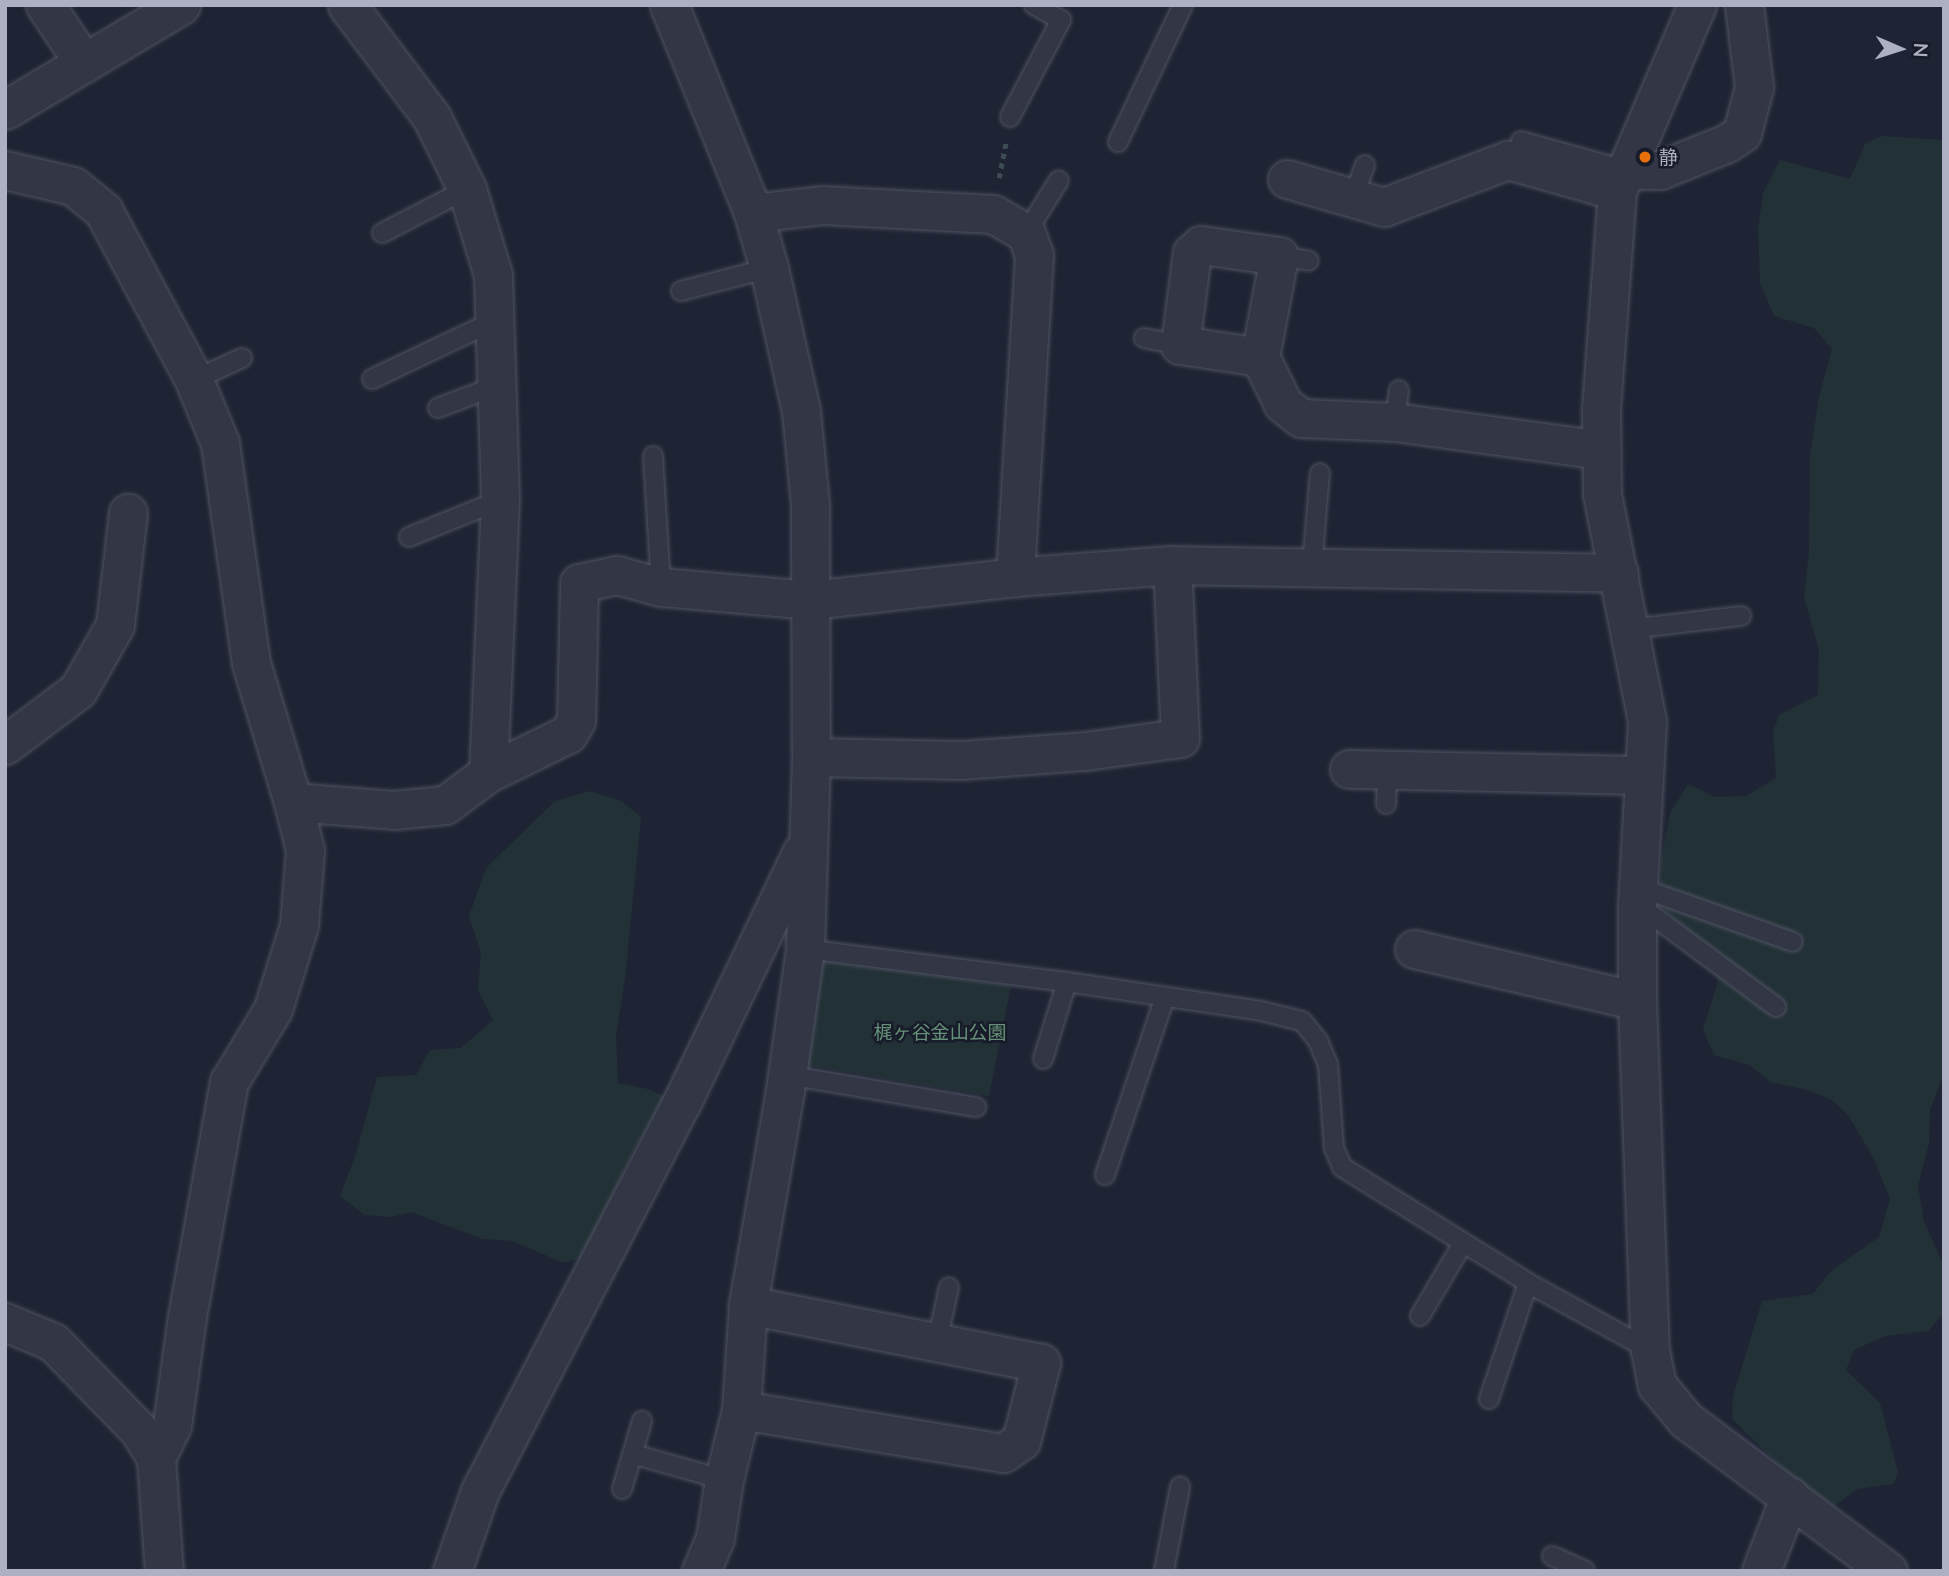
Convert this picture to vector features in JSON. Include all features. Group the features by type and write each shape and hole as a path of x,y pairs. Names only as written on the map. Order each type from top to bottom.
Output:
{"street":[{"path":"45,5 85,63"},
{"path":"5,110 181,5"},
{"path":"347,5 432,118 467,189 493,275 500,500 488,773"},
{"path":"669,5 753,213 769,268 801,411 810,505 811,757 805,949 787,1075 748,1305 741,1410 724,1480 715,1538 701,1571"},
{"path":"1697,5 1621,181 1601,450 1602,494 1647,721 1638,896 1637,1001 1650,1350 1657,1385 1686,1420 1888,1571"},
{"path":"1287,179 1359,182 1384,207 1508,160 1621,181 1660,170 1742,133 1755,87 1744,5"},
{"path":"5,170 73,186 103,210 194,380 220,443 251,663 293,802 304,850 299,925 273,1009 229,1082 187,1317 172,1425 156,1458"},
{"path":"753,213 822,205 993,214 1026,233 1034,255 1015,577"},
{"path":"1261,357 1180,345 1192,253 1201,245 1294,259 1261,357 1283,404 1301,418 1397,406 1601,450"},
{"path":"5,745 78,690 115,625 128,513"},
{"path":"293,802 394,810 445,805 488,773 568,734 576,720 579,583 617,575 661,587 811,600 1015,577 1172,565 1312,566 1457,573 1619,573"},
{"path":"811,757 962,760 1086,751 1180,738 1172,565"},
{"path":"1349,769 1386,787 1644,775"},
{"path":"452,1571 480,1491 682,1101 808,840"},
{"path":"1413,950 1637,1001"},
{"path":"741,1410 1003,1453 1021,1441 1041,1363 748,1305"},
{"path":"5,1322 53,1342 138,1429 156,1458 164,1571"},
{"path":"1761,1571 1790,1496"}],"lane":[{"path":"1010,117 1061,20 1034,5"},
{"path":"1118,142 1183,5"},
{"path":"1521,141 1621,181"},
{"path":"1026,233 1059,180"},
{"path":"382,233 467,189"},
{"path":"681,291 769,268"},
{"path":"372,379 496,320"},
{"path":"1144,338 1180,345"},
{"path":"194,380 242,358"},
{"path":"438,408 498,385"},
{"path":"653,456 661,587"},
{"path":"1312,566 1320,473"},
{"path":"409,537 500,500"},
{"path":"1630,629 1741,616"},
{"path":"1638,896 1793,942"},
{"path":"1638,896 1776,1007"},
{"path":"805,949 1067,982 1261,1011 1302,1021 1318,1041 1328,1065 1334,1149 1342,1167 1528,1283 1650,1350"},
{"path":"1043,1059 1067,982"},
{"path":"1105,1175 1165,997"},
{"path":"787,1075 976,1107"},
{"path":"1420,1316 1463,1242"},
{"path":"1489,1399 1528,1283"},
{"path":"937,1342 949,1287"},
{"path":"622,1489 642,1421"},
{"path":"633,1454 724,1480"},
{"path":"1164,1571 1180,1488"},
{"path":"1552,1556 1585,1571"}],"path":[{"path":"993,214 1010,117"}],"green space":[{"path":"1881,136 1944,140 1944,1073 1930,1110 1929,1143 1918,1186 1924,1222 1944,1265 1944,1313 1928,1331 1886,1336 1854,1350 1846,1370 1880,1403 1898,1472 1894,1484 1857,1489 1833,1507 1816,1501 1732,1419 1733,1396 1762,1301 1813,1294 1831,1271 1879,1237 1890,1199 1873,1157 1848,1115 1832,1100 1808,1090 1771,1082 1749,1065 1714,1055 1703,1030 1718,981 1703,949 1660,905 1661,861 1670,813 1688,784 1715,797 1746,796 1776,778 1773,732 1779,715 1818,695 1819,650 1804,597 1809,551 1810,455 1819,397 1832,349 1814,328 1774,316 1760,283 1758,229 1763,193 1780,160 1850,179 1865,144"},
{"path":"590,791 621,801 641,817 625,979 616,1035 618,1083 648,1089 666,1097 634,1149 604,1215 579,1259 564,1263 512,1241 483,1239 411,1212 391,1217 364,1215 340,1196 356,1154 377,1077 416,1075 430,1050 461,1048 493,1020 478,990 481,952 469,916 486,868 555,801"},
{"name":"梶ヶ谷金山公園","path":"817,957 1011,986 989,1096 799,1064"}],"place":[{"name":"静","path":"1645,157"}]}
